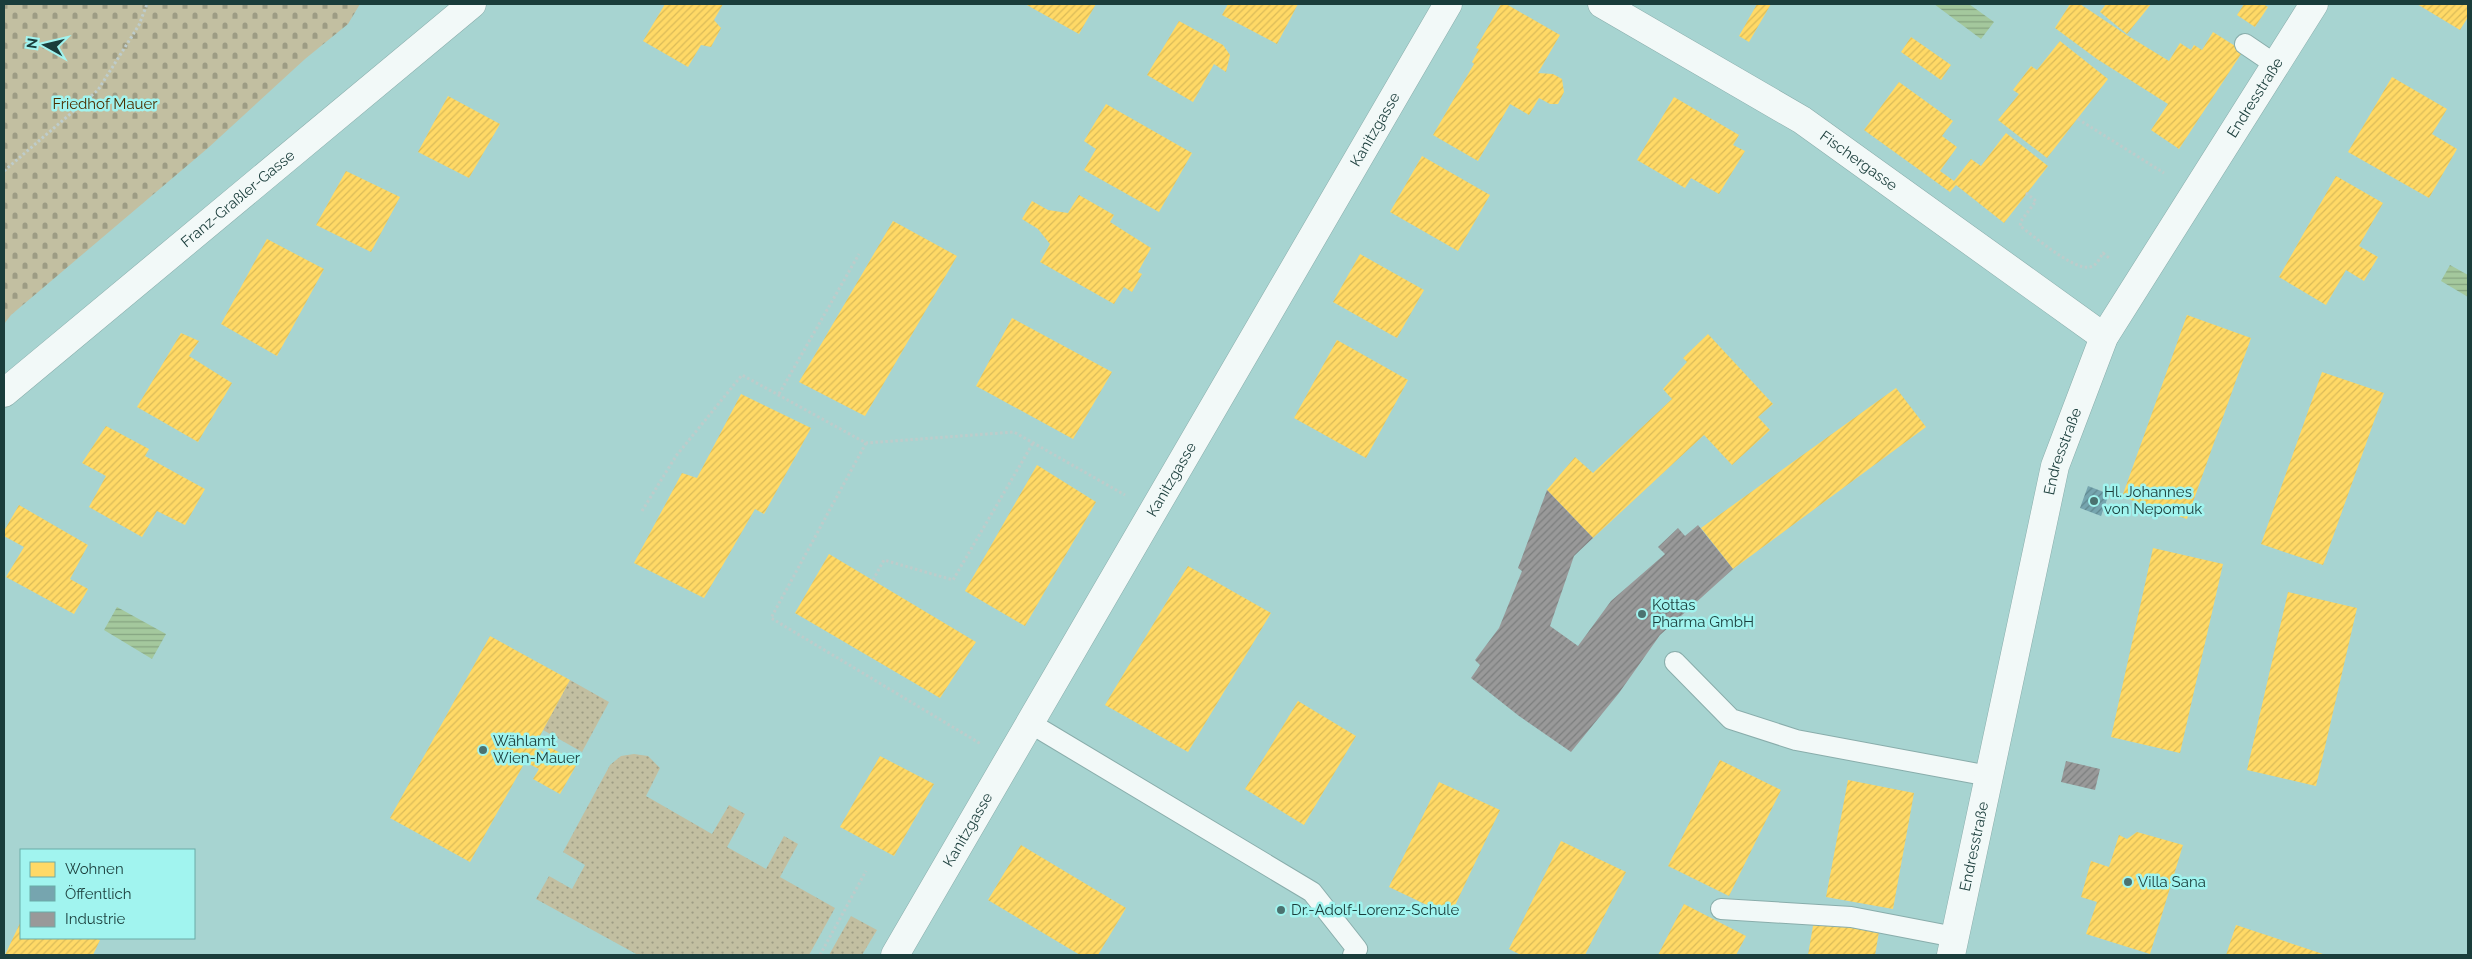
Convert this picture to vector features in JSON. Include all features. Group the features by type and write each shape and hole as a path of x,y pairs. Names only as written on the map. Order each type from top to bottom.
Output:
{"street":[{"name":"Franz-Graßler-Gasse","path":"4,393 472,4"},
{"name":"Kanitzgasse","path":"895,955 1448,4"},
{"name":"Fischergasse","path":"1602,4 1802,120 2104,337"},
{"name":"Endresstraße","path":"1953,946 2056,466 2104,337 2314,4"}],"lane":[{"path":"2245,44 2276,65"},
{"path":"1675,662 1731,719 1796,740 1989,776"},
{"path":"1030,723 1312,892 1357,949 1353,955"},
{"path":"1721,909 1851,917 1953,946"}],"path":[{"path":"4,171 98,90 139,26 147,4"},
{"path":"2078,119 2164,173"},
{"path":"2026,193 2036,201 2021,221 2020,226 2076,266 2088,268 2094,266 2103,253 2109,258"},
{"path":"779,394 858,254"},
{"path":"642,511 676,456 742,375 866,443 1014,432 1154,511"},
{"path":"866,443 770,618 1008,760"},
{"path":"873,580 884,560 953,580 1033,444"},
{"path":"820,955 866,871"}],"green space":[{"name":"Friedhof Mauer","path":"4,4 360,4 348,24 305,59 208,148 11,315 4,324"},
{"path":"570,680 609,702 582,752 543,730"},
{"path":"634,754 648,756 660,768 646,796 712,834 729,805 745,814 727,847 766,869 784,836 798,844 780,877 835,908 809,955 638,955 536,899 549,876 572,889 585,865 563,852 610,765 621,756"},
{"path":"851,916 877,930 862,955 829,955"}],"shaded area":[{"path":"1934,4 1969,4 1994,22 1981,39"},
{"path":"2450,265 2468,275 2468,297 2441,281"},
{"path":"117,607 166,634 152,659 104,630"}],"building: Wohnen":[{"path":"665,4 723,4 714,20 721,28 711,47 701,45 688,67 643,41"},
{"path":"1025,4 1096,4 1079,34"},
{"path":"1228,4 1298,4 1277,44 1222,15"},
{"path":"1501,4 1506,4 1560,35 1538,73 1553,74 1562,79 1564,92 1558,104 1550,104 1539,98 1529,115 1510,104 1478,161 1433,135 1474,64 1472,62 1479,49 1476,48"},
{"path":"1757,4 1771,4 1749,42 1739,36"},
{"path":"2070,4 2080,4 2169,61 2180,43 2191,50 2194,45 2202,50 2213,32 2243,51 2179,149 2151,130 2168,104 2097,59 2055,28"},
{"path":"2106,4 2151,4 2127,34 2100,12"},
{"path":"2244,4 2263,4 2268,7 2255,27 2237,15"},
{"path":"2417,4 2468,4 2468,17 2460,30"},
{"path":"1179,21 1223,45 1230,55 1226,72 1214,64 1193,102 1147,75"},
{"path":"1911,37 1951,65 1941,80 1901,52"},
{"path":"2060,41 2108,79 2047,158 1998,120 2019,94 2013,90 2031,66 2037,70"},
{"path":"2392,77 2447,109 2432,134 2457,149 2429,198 2348,152"},
{"path":"1899,82 1953,121 1942,136 1957,147 1940,171 1954,181 1971,159 1981,166 2006,133 2048,166 2004,223 1956,185 1950,192 1864,130"},
{"path":"448,96 500,124 469,178 418,152"},
{"path":"1674,97 1739,135 1733,145 1745,151 1719,194 1691,178 1685,188 1637,160"},
{"path":"1106,104 1192,153 1159,212 1084,170 1096,149 1084,141"},
{"path":"1422,156 1490,195 1458,251 1390,212"},
{"path":"346,171 400,197 371,252 316,225"},
{"path":"2336,176 2383,203 2359,246 2378,257 2364,281 2346,270 2326,305 2279,277"},
{"path":"1079,195 1114,215 1110,222 1151,248 1138,272 1142,274 1132,292 1124,287 1114,304 1040,262 1050,244 1038,229 1022,219 1032,201 1048,210 1068,213"},
{"path":"893,221 957,256 865,416 799,382"},
{"path":"267,239 324,269 277,356 221,324"},
{"path":"1360,254 1424,290 1397,338 1333,302"},
{"path":"2187,315 2251,338 2187,519 2122,497"},
{"path":"1012,318 1112,372 1073,439 976,386"},
{"path":"181,333 199,341 189,356 232,383 198,442 137,407"},
{"path":"1708,334 1773,404 1758,417 1770,430 1732,465 1704,435 1593,538 1547,490 1575,457 1593,473 1672,399 1663,389 1687,362 1683,358"},
{"path":"1337,340 1408,380 1366,458 1294,418"},
{"path":"2322,372 2384,393 2323,565 2261,544"},
{"path":"1896,388 1926,427 1733,569 1701,528"},
{"path":"741,394 811,428 764,514 755,509 704,598 634,563 682,473 697,478"},
{"path":"106,426 149,449 145,456 205,489 185,525 157,511 142,537 89,507 106,476 82,463"},
{"path":"1037,465 1096,502 1025,626 965,591"},
{"path":"19,505 88,545 70,579 88,589 74,614 6,577 24,547 4,536 4,531"},
{"path":"2153,548 2223,564 2180,753 2111,737"},
{"path":"829,554 976,642 940,698 795,613"},
{"path":"1188,566 1271,613 1188,752 1105,705"},
{"path":"2288,592 2357,608 2316,786 2247,770"},
{"name":"Wählamt Wien-Mauer","path":"490,636 570,680 534,747 545,753 549,747 578,762 560,794 533,779 539,769 525,762 470,862 390,818"},
{"path":"1298,701 1356,736 1304,825 1245,789"},
{"path":"880,756 934,784 894,856 840,827"},
{"path":"1720,760 1781,790 1729,896 1668,866"},
{"path":"1848,780 1914,793 1893,909 1826,897"},
{"path":"1439,782 1500,810 1450,916 1389,887"},
{"name":"Villa Sana","path":"2137,832 2183,845 2150,954 2086,934 2097,902 2081,897 2091,861 2109,867 2119,835 2127,839"},
{"path":"1561,841 1626,872 1585,955 1521,955 1509,949"},
{"path":"1021,845 1126,908 1098,955 1080,955 988,900"},
{"path":"1684,904 1746,936 1736,955 1658,955"},
{"path":"1814,920 1879,932 1875,955 1808,955"},
{"path":"20,923 20,939 100,940 93,955 5,955"},
{"path":"2236,925 2326,955 2226,955"}],"building: Öffentlich":[{"name":"Hl. Johannes von Nepomuk","path":"2088,486 2109,494 2101,516 2080,508"}],"building: Industrie":[{"name":"Kottas Pharma GmbH","path":"1547,490 1593,538 1574,556 1550,626 1578,646 1611,601 1665,554 1658,547 1678,528 1685,536 1698,525 1733,569 1660,635 1619,693 1571,752 1519,716 1471,678 1480,665 1475,660 1499,628 1522,571 1518,568"},
{"path":"2066,761 2100,769 2095,790 2061,782"}],"place":[{"name":"Hl. Johannes von Nepomuk","path":"2094,501"},
{"name":"Kottas Pharma GmbH","path":"1642,614"},
{"name":"Wählamt Wien-Mauer","path":"483,750"},
{"name":"Villa Sana","path":"2128,882"},
{"name":"Dr.-Adolf-Lorenz-Schule","path":"1281,910"}]}
